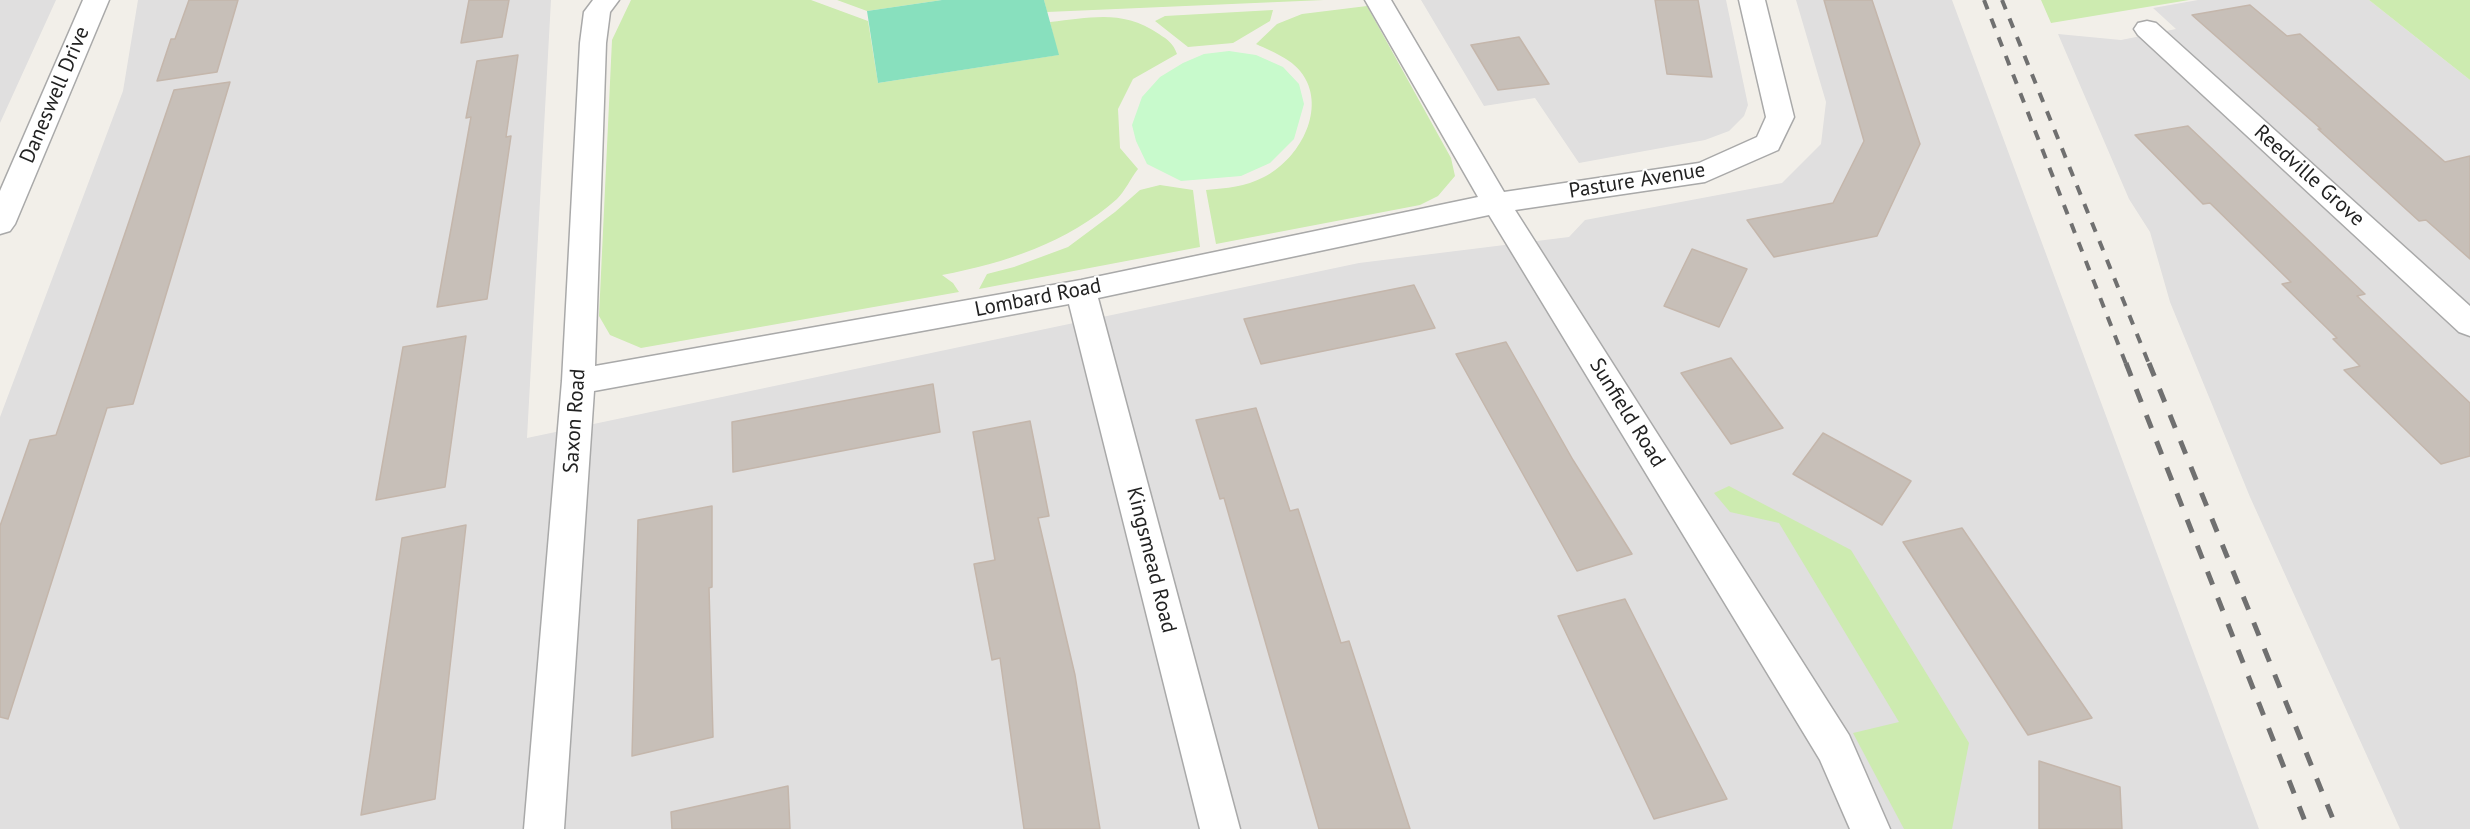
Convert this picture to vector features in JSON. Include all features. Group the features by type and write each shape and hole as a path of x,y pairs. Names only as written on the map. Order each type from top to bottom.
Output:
{"street":[{"name":"Daneswell Drive","path":"0,224 96,0"},
{"name":"Sunfield Road","path":"1378,0 1496,203 1835,748 1870,829"},
{"name":"Pasture Avenue","path":"1496,203 1705,172 1768,143 1780,117 1752,0"},
{"name":"Saxon Road","path":"544,829 578,381 592,55 598,4"},
{"name":"Reedville Grove","path":"2147,29 2470,324"},
{"name":"Lombard Road","path":"578,381 1081,291 1496,203"},
{"name":"Kingsmead Road","path":"1081,291 1220,829"}],"shaded area":[{"path":"0,0 56,0 0,123"},
{"path":"138,0 551,0 527,438 1359,263 1569,237 1585,220 1782,183 1821,144 1826,102 1796,0 1952,0 2259,829 0,829 0,417 123,91"},
{"path":"1421,0 1726,0 1748,105 1744,116 1729,131 1705,140 1579,163 1535,98 1484,106"},
{"path":"2198,0 2369,0 2470,80 2470,829 2400,829 2250,497 2170,302 2150,232 2129,199 2058,34 2121,40 2176,29 2153,8"}],"green space":[{"path":"631,0 811,0 868,21 878,83 1058,55 1050,22 1079,19 1106,17 1132,21 1165,38 1172,44 1177,54 1133,79 1118,109 1120,148 1138,169 1117,199 1077,228 1012,257 942,275 953,283 959,292 641,348 610,335 599,316 612,40"},
{"path":"837,0 942,0 867,11"},
{"path":"942,0 1044,0 1059,55 878,83 867,11"},
{"path":"1044,0 1324,0 1047,12"},
{"path":"2041,0 2189,0 2051,23"},
{"path":"2369,0 2470,0 2470,80"},
{"path":"1367,6 1451,158 1455,176 1438,196 1420,205 1216,244 1206,190 1250,183 1276,170 1296,149 1309,123 1312,109 1307,82 1298,68 1278,54 1256,44 1277,24 1302,14"},
{"path":"1273,10 1270,21 1233,43 1188,47 1155,21 1165,16"},
{"path":"1229,51 1256,55 1283,67 1299,84 1304,104 1294,139 1270,163 1241,176 1181,181 1147,164 1136,141 1132,125 1142,97 1160,77 1183,63 1204,54"},
{"path":"1160,185 1193,190 1200,247 979,289 987,274 1014,267 1068,247 1140,190"},
{"path":"1729,486 1851,550 1969,743 1952,829 1904,829 1853,733 1899,722 1779,523 1730,512 1714,493"}],"building":[{"path":"189,0 238,0 217,72 157,81 171,39 175,39"},
{"path":"469,0 509,0 502,37 461,43"},
{"path":"1655,0 1698,0 1712,77 1667,74"},
{"path":"1824,0 1872,0 1920,144 1877,236 1774,257 1747,220 1833,203 1864,141"},
{"path":"2250,5 2287,36 2300,34 2445,162 2470,156 2470,259 2426,220 2419,221 2318,129 2321,129 2192,15"},
{"path":"1519,37 1549,84 1498,90 1471,45"},
{"path":"518,55 506,137 511,136 487,299 437,307 471,117 466,118 477,61"},
{"path":"230,82 133,404 107,408 8,719 0,717 0,526 30,440 56,435 174,90"},
{"path":"2188,126 2365,294 2357,296 2470,403 2470,456 2441,464 2344,370 2360,366 2333,339 2337,338 2282,284 2291,282 2210,203 2203,204 2135,135"},
{"path":"1692,249 1747,269 1719,327 1664,306"},
{"path":"1414,285 1435,328 1261,364 1244,319"},
{"path":"466,336 445,487 376,500 403,347"},
{"path":"1506,342 1573,460 1632,554 1577,571 1456,354"},
{"path":"1731,358 1783,428 1731,444 1681,373"},
{"path":"933,384 940,432 733,472 732,422"},
{"path":"1256,408 1290,511 1298,509 1341,643 1349,641 1410,829 1319,829 1224,498 1220,499 1196,420"},
{"path":"1030,421 1049,516 1038,518 1075,675 1100,829 1024,829 1000,658 992,660 974,564 995,560 973,432"},
{"path":"1823,433 1911,481 1882,525 1793,474"},
{"path":"712,506 712,587 709,588 713,737 632,756 638,520"},
{"path":"466,525 435,799 361,815 402,538"},
{"path":"1962,528 2092,718 2028,735 1903,542"},
{"path":"1625,599 1727,799 1654,819 1558,616"},
{"path":"2039,761 2120,787 2122,829 2039,829"},
{"path":"788,786 790,829 672,829 671,812"}],"railway":[{"path":"1984,0 2126,364"},
{"path":"2002,0 2149,364"},
{"path":"2126,363 2308,829"},
{"path":"2149,363 2337,829"}]}
